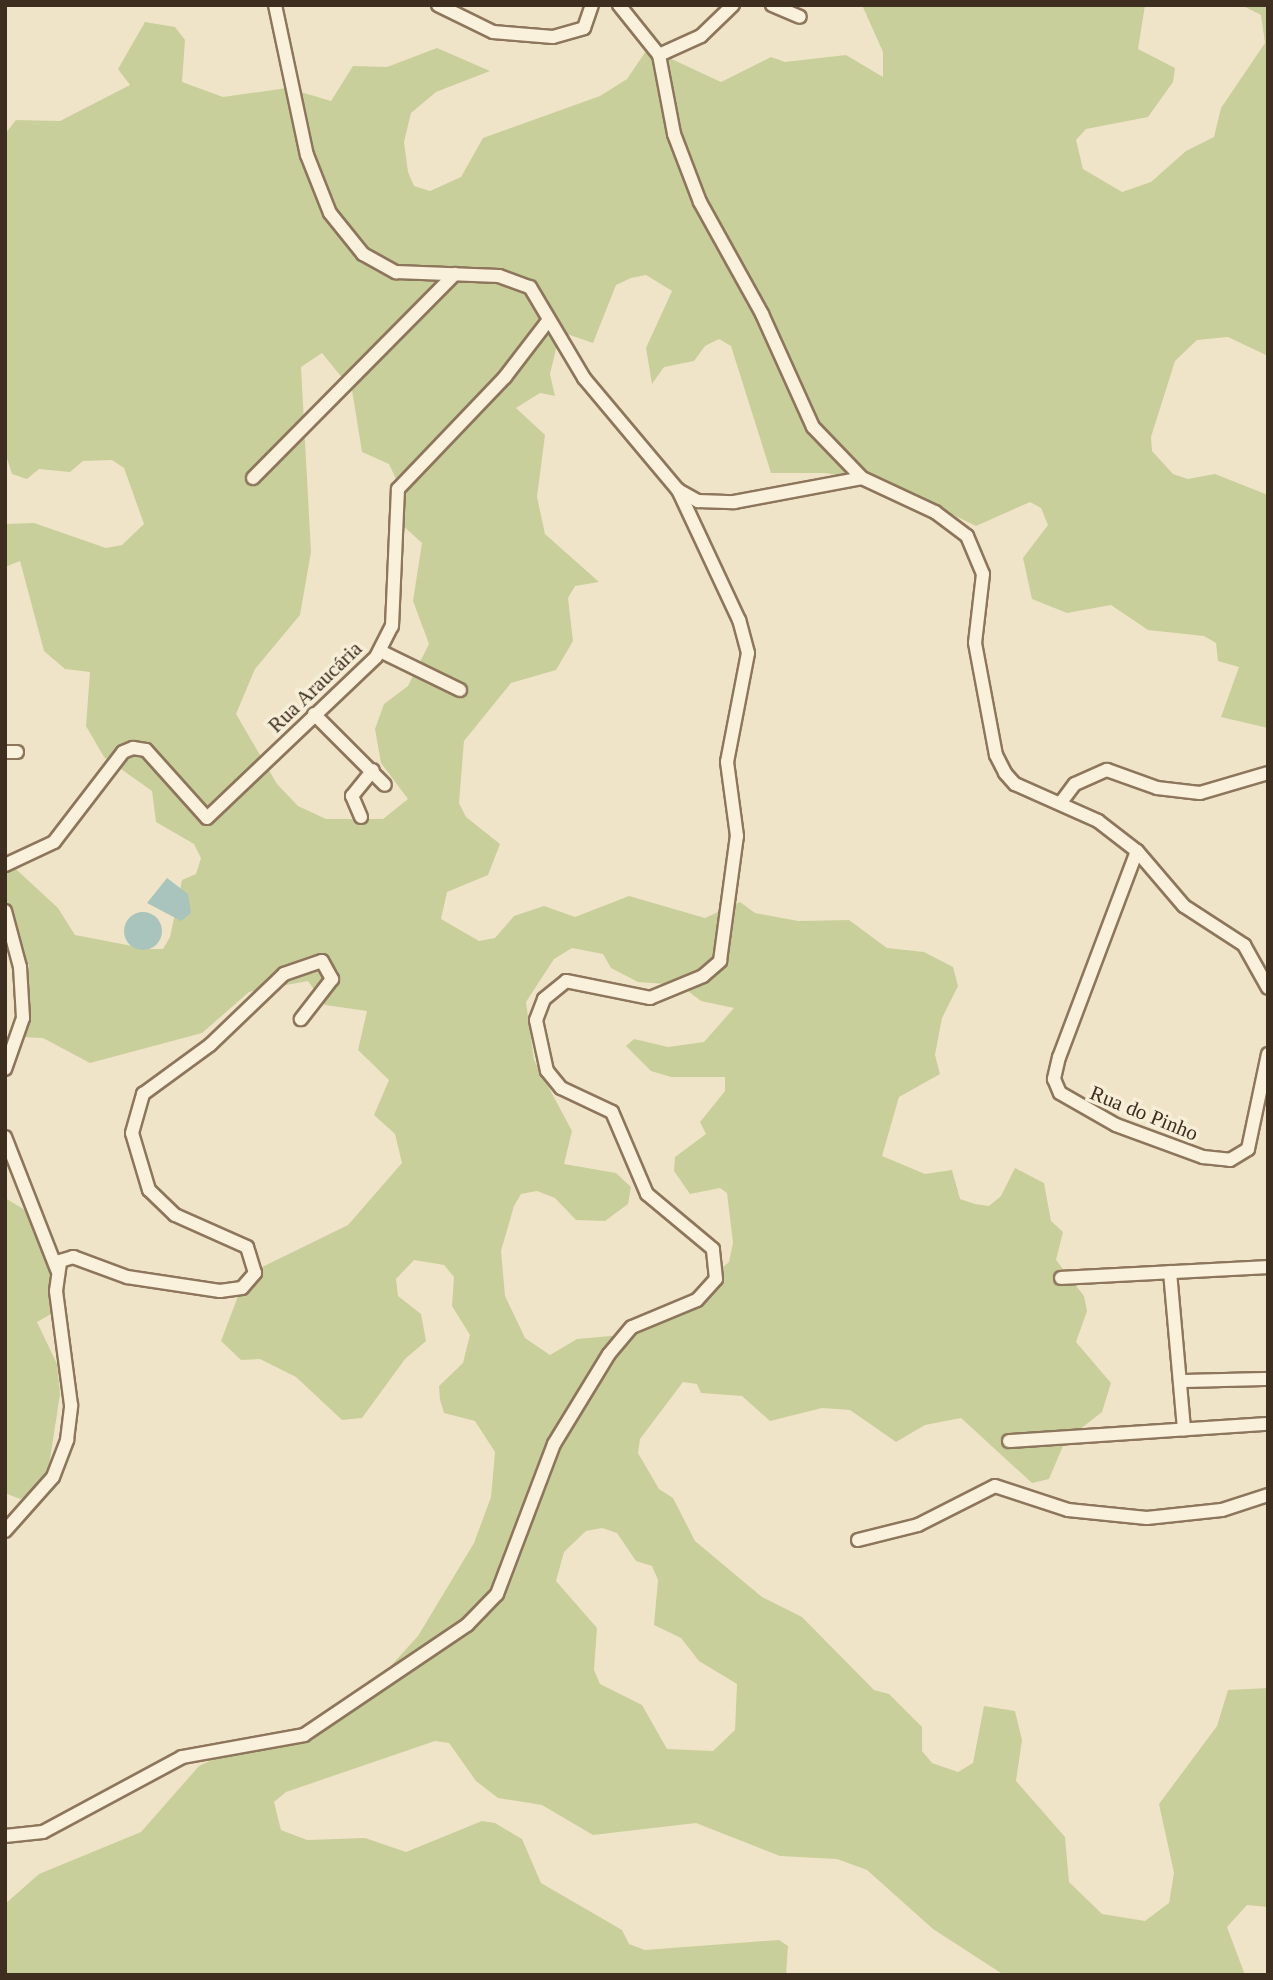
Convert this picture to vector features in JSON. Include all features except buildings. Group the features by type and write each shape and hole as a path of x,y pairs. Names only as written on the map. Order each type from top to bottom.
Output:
{"street":[{"path":"5,1836 43,1832 182,1758 304,1735 467,1625 497,1594 554,1444 609,1354 632,1327 697,1300 716,1279 713,1249 647,1194 612,1112 561,1088 547,1071 536,1020 544,999 566,981 650,998 703,976 720,961 737,836 727,762 748,653 739,620 678,491 584,378 548,321 539,298 519,281 456,274 396,272 378,265 330,213 307,155 275,5"},
{"path":"438,5 493,32 554,37 584,28 592,5"},
{"path":"619,5 659,55 674,134 700,202 762,314 813,427 862,478 935,512 967,536 983,574 975,643 996,755 1016,784 1062,800 1137,851 1184,906 1244,945 1268,988"},
{"path":"659,55 701,36 733,5"},
{"path":"772,5 800,17"},
{"path":"253,478 456,274"},
{"name":"Rua Araucária","path":"5,865 54,842 123,752 133,748 146,750 207,818 380,652 392,626 398,489 505,377 548,321"},
{"path":"678,491 698,501 734,502 862,478"},
{"path":"380,652 460,690"},
{"path":"314,714 373,770 385,785"},
{"path":"361,817 352,796 373,770"},
{"path":"1062,800 1076,784 1107,770 1157,788 1200,793 1268,773"},
{"name":"Rua do Pinho","path":"1137,851 1059,1057 1054,1079 1060,1093 1116,1125 1203,1157 1230,1160 1248,1149 1268,1054"},
{"path":"5,911 20,967 23,1018 5,1069"},
{"path":"57,1270 60,1261 73,1257 127,1277 219,1291 247,1285 256,1266 247,1247 175,1215 149,1190 135,1157 135,1114 155,1083 210,1045 284,974 322,961 332,979 302,1020"},
{"path":"5,1137 57,1270 71,1405 67,1440 53,1477 5,1531"},
{"path":"1061,1278 1268,1267"},
{"path":"1170,1272 1184,1429"},
{"path":"1180,1381 1268,1379"},
{"path":"1009,1441 1268,1424"},
{"path":"858,1540 919,1525 995,1486 1068,1510 1147,1518 1222,1510 1268,1495"}],"green space":[{"path":"862,5 1145,5 1138,49 1175,68 1173,82 1148,117 1086,129 1076,140 1083,169 1122,192 1151,182 1186,151 1214,137 1221,108 1265,43 1261,15 1241,5 1268,5 1268,356 1228,337 1197,340 1175,361 1151,437 1152,451 1173,474 1188,479 1215,474 1268,495 1268,728 1221,717 1239,667 1218,661 1216,643 1204,636 1148,630 1111,605 1067,613 1032,599 1023,558 1048,525 1041,508 1030,502 976,526 888,483 825,473 771,473 731,346 719,339 705,346 694,361 664,367 652,384 646,348 672,291 646,275 631,278 616,285 593,343 567,334 557,345 550,374 555,396 540,393 516,408 545,435 537,497 545,534 599,582 575,586 568,598 573,641 556,670 511,683 464,741 459,803 466,817 500,844 488,875 447,892 441,919 479,941 495,938 514,916 544,906 575,917 629,896 705,918 740,902 755,913 798,921 849,920 887,948 924,952 953,967 958,986 942,1018 935,1055 940,1074 899,1097 882,1156 925,1174 952,1170 960,1199 975,1204 989,1206 1001,1196 1015,1168 1044,1183 1051,1221 1063,1232 1056,1260 1084,1296 1087,1311 1076,1342 1111,1383 1102,1412 1065,1441 1049,1479 1032,1483 961,1418 925,1425 896,1442 850,1410 822,1408 770,1421 742,1396 701,1393 697,1384 683,1382 640,1439 638,1453 659,1489 673,1498 695,1541 762,1597 802,1617 874,1690 889,1694 922,1727 922,1751 932,1763 958,1772 973,1763 984,1706 1015,1711 1022,1740 1016,1781 1065,1837 1069,1882 1102,1914 1145,1921 1169,1903 1174,1873 1159,1804 1217,1726 1228,1690 1268,1688 1268,1907 1247,1905 1227,1927 1245,1975 1004,1975 933,1929 867,1870 837,1859 780,1856 696,1823 593,1835 542,1805 498,1798 476,1781 449,1743 435,1741 286,1792 274,1802 281,1830 307,1840 365,1838 406,1852 482,1821 495,1823 522,1839 541,1883 622,1930 629,1944 645,1950 779,1940 788,1946 786,1975 5,1975 5,1904 39,1874 141,1832 199,1766 273,1732 302,1731 356,1701 388,1669 418,1636 474,1543 491,1497 495,1452 475,1421 444,1413 440,1400 439,1386 463,1363 470,1335 452,1306 454,1277 444,1265 414,1260 396,1279 398,1296 421,1314 426,1341 405,1359 362,1418 342,1420 296,1377 260,1359 241,1360 221,1341 246,1275 348,1225 402,1163 395,1134 374,1115 389,1080 358,1050 367,1011 325,1005 308,981 264,989 249,992 202,1033 90,1063 43,1038 21,1037 14,1023 29,965 5,942 5,859 58,908 75,935 148,949 163,949 170,937 182,880 196,874 201,858 194,844 156,822 152,791 104,757 86,726 90,672 65,669 44,651 20,561 5,567 5,524 34,523 106,548 122,545 144,524 124,468 112,460 83,461 70,472 39,469 27,479 12,474 5,452 5,134 16,120 60,121 130,85 118,69 145,22 175,27 185,40 182,82 223,97 287,88 331,101 353,66 387,67 437,48 490,71 436,92 411,113 404,142 408,172 414,186 430,191 461,177 483,138 600,96 627,79 648,48 721,82 771,57 785,62 846,55 883,77 883,52","holes":["322,353 352,390 362,452 389,464 402,492 400,523 422,543 413,601 429,644 408,686 384,704 375,729 381,763 408,799 383,819 326,819 298,806 277,784 236,714 255,669 300,615 311,552 301,367","572,948 603,954 611,968 638,982 680,985 701,1001 734,1008 704,1042 668,1047 634,1039 626,1046 651,1071 671,1077 725,1077 725,1091 700,1122 706,1134 675,1157 674,1171 690,1194 720,1188 727,1193 733,1243 729,1262 675,1306 634,1318 622,1335 577,1339 550,1355 525,1338 505,1296 501,1251 514,1206 521,1194 537,1191 555,1198 576,1220 605,1221 628,1204 631,1187 616,1173 564,1164 572,1131 534,1060 526,1002 554,959","602,1528 617,1533 636,1561 652,1566 658,1580 654,1625 681,1638 699,1661 737,1684 735,1730 713,1751 667,1749 642,1705 600,1684 594,1670 597,1628 556,1581 564,1552 586,1531"]},
{"path":"5,1198 30,1213 64,1289 51,1314 37,1322 57,1364 60,1394 49,1466 34,1492 20,1499 5,1493"}],"water":[{"path":"167,878 188,894 191,913 181,921 147,903"},
{"path":"143,912 157,917 162,931 157,945 143,950 129,945 124,931 129,917"}]}
